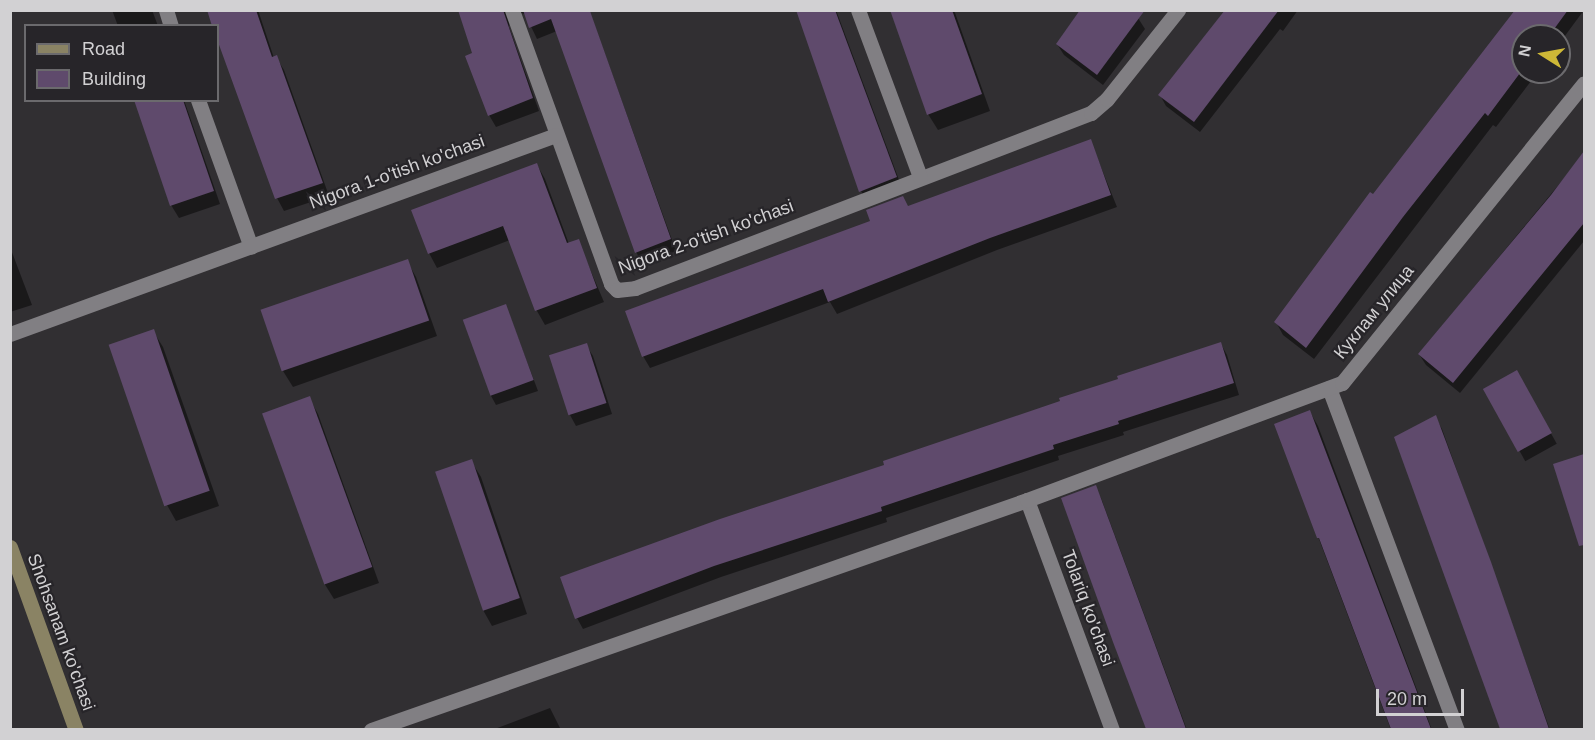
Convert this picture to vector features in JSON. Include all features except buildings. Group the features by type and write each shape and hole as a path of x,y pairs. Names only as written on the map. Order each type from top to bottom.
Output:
{"street":[{"name":"Nigora 2-o'tish ko'chasi","path":"512,10 611,284 617,291 635,288 1091,113 1107,99 1178,10"},
{"path":"858,10 920,177"},
{"name":"Куклам улица","path":"371,729 1027,500 1342,383 1584,83"},
{"path":"199,102 251,246"},
{"name":"Nigora 1-o'tish ko'chasi","path":"10,334 556,135"},
{"path":"1329,388 1457,729"},
{"name":"Tolariq ko'chasi","path":"1027,500 1112,729"},
{"name":"Shohsanam ko'chasi","path":"10,547 76,729"}]}
